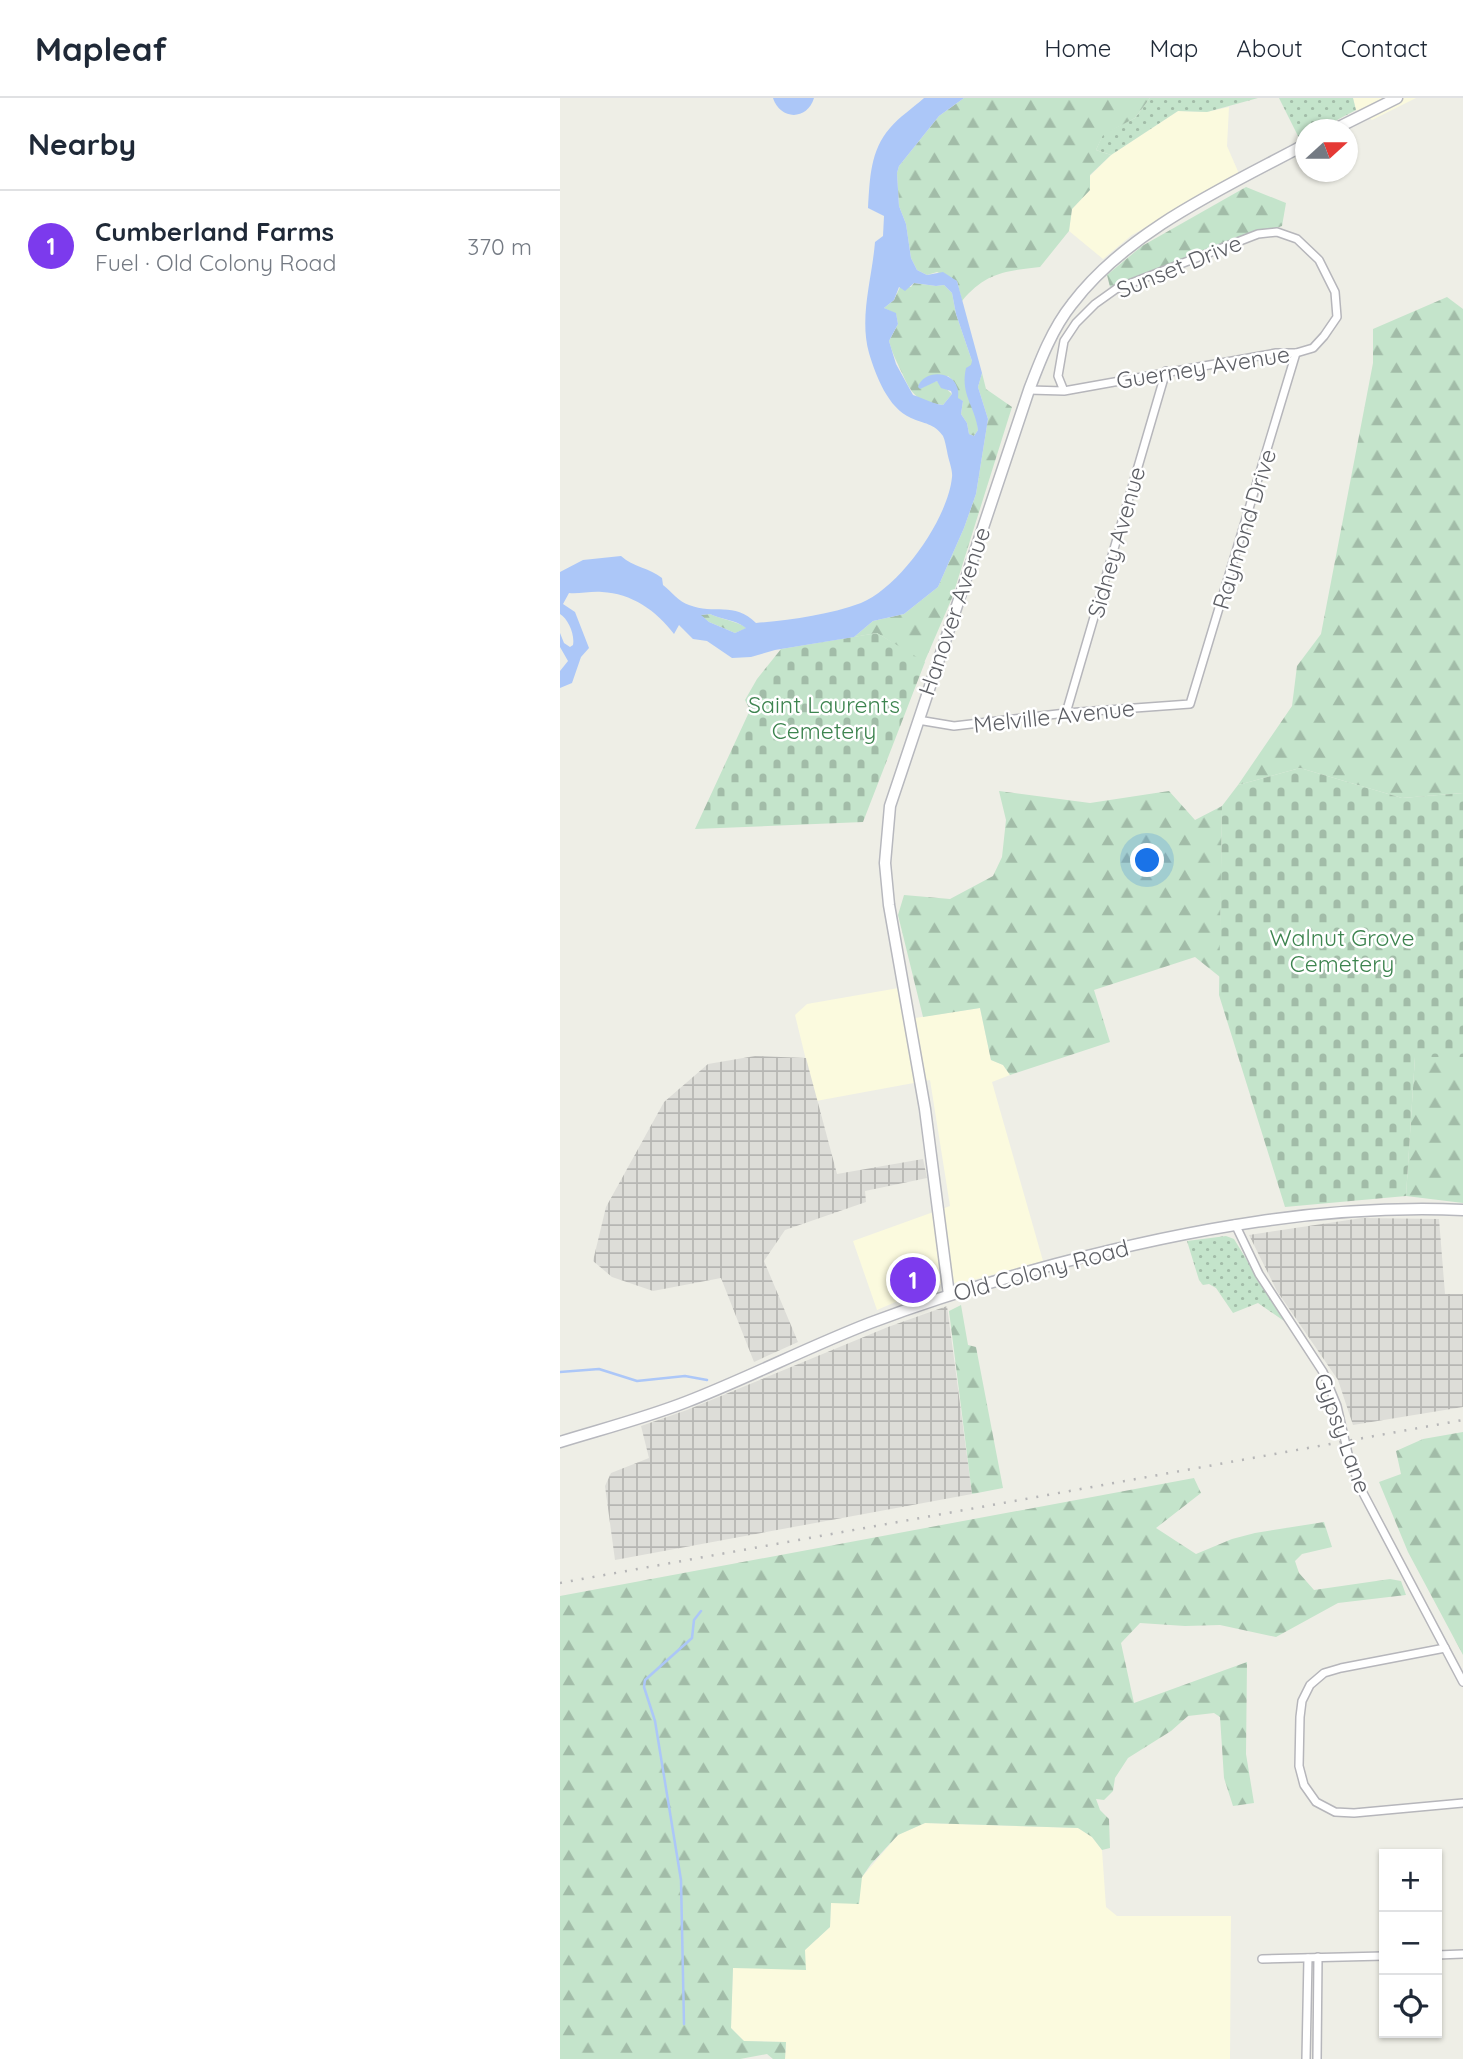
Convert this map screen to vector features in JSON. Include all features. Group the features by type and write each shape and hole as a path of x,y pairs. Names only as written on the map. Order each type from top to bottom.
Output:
{"main road":[{"path":"1355,119 1397,98"},
{"name":"Hanover Avenue","path":"949,1295 925,1109 890,919 885,863 890,806 1029,390 1043,354 1071,304 1115,258 1152,231 1295,150"},
{"name":"Old Colony Road","path":"560,1442 686,1402 835,1337 949,1295 1131,1245 1235,1224 1343,1212 1463,1210"}],"street":[{"name":"Sunset Drive","path":"1064,391 1058,376 1064,341 1076,323 1095,304 1116,289 1258,234 1277,232 1297,239 1319,260 1335,292"},
{"name":"Guerney Avenue","path":"1029,390 1064,391 1276,353 1296,354 1312,348 1337,317 1335,292"},
{"name":"Raymond Drive","path":"1190,704 1296,354"},
{"name":"Sidney Avenue","path":"1066,713 1166,371"},
{"name":"Melville Avenue","path":"918,720 954,726 1066,713 1190,704"},
{"name":"Gypsy Lane","path":"1235,1224 1259,1274 1323,1372 1337,1406 1349,1458 1363,1493 1463,1682"},
{"path":"1445,1648 1324,1673 1310,1685 1303,1700 1299,1766 1304,1785 1316,1802 1335,1812 1354,1813 1463,1803"},
{"path":"1442,1955 1463,1954"},
{"path":"1262,1959 1379,1956"},
{"path":"1317,2059 1318,1957"},
{"path":"1307,2059 1308,1958"},
{"path":"1307,2005 1318,2004"}],"shaded area":[{"path":"1353,98 1416,98 1372,120 1356,110"},
{"path":"1229,107 1227,146 1240,176 1132,235 1103,259 1069,231 1072,209 1090,190 1090,176 1111,155 1178,111 1207,112"},
{"path":"910,986 915,1018 980,1008 991,1060 1003,1065 1010,1075 992,1082 1043,1261 966,1282 937,1284 877,1310 853,1241 950,1206 930,1080 816,1101 795,1015 807,1004"},
{"path":"755,1056 806,1058 837,1174 923,1159 927,1178 865,1191 866,1202 785,1230 764,1261 798,1342 754,1362 721,1278 653,1291 612,1277 593,1261 606,1207 664,1102 708,1064"},
{"path":"1362,1218 1439,1219 1445,1294 1463,1294 1463,1407 1353,1425 1338,1380 1277,1291 1249,1235"},
{"path":"947,1306 972,1494 615,1560 605,1486 611,1473 649,1458 641,1426"},
{"path":"925,1823 1078,1828 1092,1837 1102,1850 1106,1907 1117,1916 1231,1916 1230,2059 785,2059 786,2042 744,2041 731,2028 733,1967 805,1950 830,1927 831,1903 862,1877 898,1835"}],"green space":[{"path":"964,98 1150,98 1135,118 1103,135 1096,150 1111,155 1090,175 1090,190 1072,209 1069,231 1040,267 996,275 979,284 962,301 957,281 937,272 927,275 917,270 911,258 906,224 899,206 897,173 899,166 939,116"},
{"path":"1150,98 1258,98 1207,112 1178,111 1111,155 1096,150 1103,134 1135,118"},
{"path":"1279,98 1353,98 1356,110 1339,119 1295,119 1295,130"},
{"path":"1246,187 1286,203 1282,226 1110,287 1107,275 1142,246"},
{"path":"914,283 944,285 952,293 972,361 978,430 974,436 969,434 967,423 961,414 963,401 958,399 956,386 951,379 948,376 930,383 937,381 952,394 943,405 921,399 909,387 893,353 889,341 898,324 896,314 884,308 894,300 900,287 911,287"},
{"path":"1447,297 1463,309 1463,793 1402,798 1300,768 1238,785 1292,706 1297,666 1321,634 1373,363 1373,329"},
{"path":"982,373 986,389 1012,407 952,598 924,663 877,633 854,637 873,621 904,614 938,587 976,494 988,419 978,387"},
{"path":"710,614 747,628 735,633 709,622 700,615"},
{"name":"Saint Laurents Cemetery","path":"877,633 925,662 863,822 695,829 750,710 745,700 757,679 781,649"},
{"name":"Walnut Grove Cemetery","path":"1300,768 1402,798 1463,793 1463,1057 1415,1057 1406,1196 1285,1207 1219,995 1222,806 1238,785"},
{"path":"999,791 1090,803 1169,791 1195,820 1222,806 1220,977 1195,957 1094,990 1110,1042 1010,1075 1003,1065 991,1060 980,1008 923,1017 898,915 904,895 950,899 993,876 1002,857 1006,820"},
{"path":"1415,1057 1463,1057 1463,1203 1406,1196"},
{"path":"1226,1236 1234,1239 1284,1321 1258,1303 1233,1313 1216,1288 1209,1284 1203,1285 1199,1280 1187,1241"},
{"path":"961,1305 968,1345 976,1347 1003,1488 972,1494 949,1311"},
{"path":"1463,1432 1463,1655 1408,1552 1379,1482 1401,1474 1396,1451 1423,1439"},
{"path":"1194,1478 1201,1493 1156,1528 1196,1554 1255,1533 1324,1522 1332,1547 1302,1554 1295,1561 1299,1573 1314,1590 1390,1579 1401,1581 1406,1595 1338,1603 1276,1637 1220,1625 1140,1623 1121,1643 1134,1703 1247,1662 1246,1754 1254,1803 1233,1806 1224,1778 1220,1717 1214,1713 1188,1716 1171,1731 1128,1758 1115,1778 1113,1791 1104,1800 1096,1799 1100,1810 1109,1819 1110,1848 1102,1850 1092,1837 1078,1828 925,1823 898,1835 871,1864 862,1877 859,1904 831,1903 830,1927 805,1950 806,1970 733,1968 731,2028 744,2041 786,2042 785,2059 773,2059 767,2054 740,2059 560,2059 560,1596"}],"water":[{"path":"773,98 814,98 806,111 793,115 781,111"},
{"path":"924,98 964,98 939,116 899,166 899,206 906,224 911,258 917,270 927,275 943,272 957,281 982,373 978,387 988,419 976,494 938,587 904,614 873,621 854,637 775,650 751,657 732,658 707,641 693,639 679,625 674,634 651,611 623,596 602,592 569,593 563,604 575,612 589,648 581,657 572,683 560,688 560,671 568,661 560,647 560,633 564,643 570,647 573,645 573,636 566,619 560,614 560,572 583,560 621,556 662,578 663,585 685,604 740,612 756,623 836,611 861,603 876,595 906,567 932,531 949,494 952,477 944,439 936,429 903,413 889,399 869,353 865,326 875,242 883,236 884,216 868,208 872,165 883,137","holes":["914,283 944,285 952,293 972,361 966,368 965,386 978,430 974,436 969,434 967,423 961,414 963,401 958,398 958,390 950,377 931,375 925,377 918,387 920,389 937,381 941,388 951,391 952,394 943,405 913,395 896,364 889,341 898,324 896,313 884,308 894,300 899,287 905,291","710,614 737,623 746,628 735,633 709,622 701,615"]}],"waterway":[{"path":"560,1372 599,1369 637,1381 685,1376 707,1380"},
{"path":"684,2024 681,1880 655,1721 644,1687 645,1680 692,1638 694,1620 701,1611"}],"railway":[{"path":"560,1583 1463,1420"}],"place":[{"name":"Cumberland Farms","path":"913,1280"}]}
